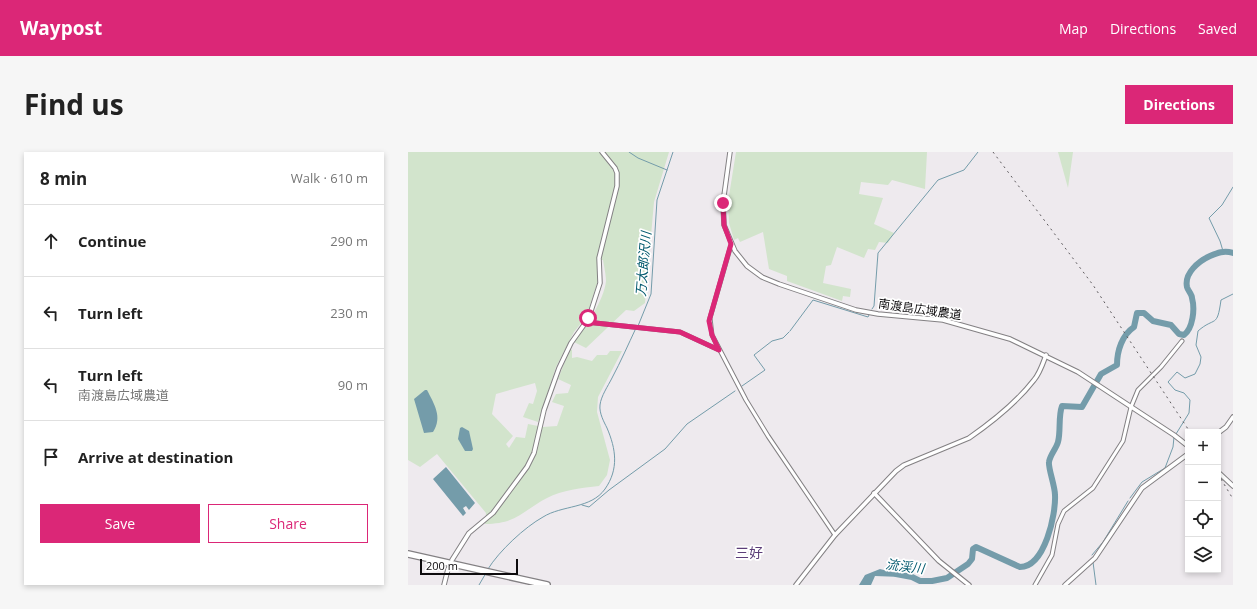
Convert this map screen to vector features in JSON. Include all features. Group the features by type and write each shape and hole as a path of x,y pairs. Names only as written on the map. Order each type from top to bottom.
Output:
{"highway":[{"path":"408,555 547,585"}],"street":[{"path":"452,560 469,533 493,513 527,467 534,452 544,410 558,368 571,343 586,322 600,283 599,258 617,186 617,173 615,168 602,152"},
{"name":"南渡島広域農道","path":"730,152 723,214 731,244 741,259 754,272 779,284 867,312 925,318 955,323 1010,339 1046,355 1078,372 1176,436 1185,444"},
{"path":"731,244 709,321 712,335 768,436 835,535"},
{"path":"586,322 680,332 719,350"},
{"path":"1035,585 1052,555 1060,516 1068,507 1089,492 1099,480 1123,441 1131,407 1138,390 1161,367 1182,341"},
{"path":"796,585 835,535 874,493 904,465 969,438 976,433 1012,403 1034,380 1046,355"},
{"path":"1221,431 1226,427 1233,417"},
{"path":"1065,585 1094,558 1142,488 1185,456"},
{"path":"1221,475 1233,486"},
{"path":"874,493 945,566 969,585"},
{"path":"444,585 448,569"}],"green space":[{"path":"408,152 669,152 654,202 645,303 634,311 626,310 586,348 574,342 594,313 605,288 606,279 603,260 597,260 598,281 586,317 574,332 556,367 538,422 523,417 529,403 533,404 537,391 535,383 496,394 492,414 513,436 506,444 509,448 516,437 525,438 528,424 543,427 557,426 564,406 552,402 556,394 568,393 571,385 558,379 570,349 572,350 572,358 577,357 592,361 597,355 607,355 610,351 622,351 598,397 597,412 610,460 607,475 599,486 559,493 538,503 519,516 505,522 485,524 486,513 437,454 420,467 408,460"},
{"path":"736,152 927,152 925,189 892,180 888,185 861,182 859,194 883,198 874,224 894,233 888,243 879,242 875,250 868,249 864,258 837,247 831,265 826,266 823,283 851,289 850,297 843,296 842,301 787,281 787,276 769,269 763,232 740,242 738,238 734,240 729,223 728,202"},
{"path":"1058,152 1073,152 1068,188"}],"water":[{"path":"427,390 435,405 437,421 433,432 424,433 414,399"},
{"path":"462,427 469,431 473,449 472,451 465,451 458,439 460,428"},
{"path":"446,467 475,503 469,510 466,506 463,508 466,513 463,516 433,479"},
{"path":"880,569 904,575 901,577 875,576 871,585 859,585 865,575"}],"waterway":[{"path":"629,152 638,158 667,170"},
{"name":"万太郎沢川","path":"638,326 651,294 657,200 673,152"},
{"path":"872,309 874,306 878,253 938,180 964,170 978,152"},
{"path":"1223,251 1209,218 1222,205 1233,187"},
{"name":"流渓川","path":"896,574 912,577 920,581 932,581 947,578 968,564 972,559 973,549 976,547 1020,567 1029,565 1042,549 1051,526 1055,504 1055,491 1049,462 1058,442 1062,406 1082,407 1101,374 1117,365 1121,344 1126,334 1134,327 1137,313 1144,313 1153,321 1171,325 1179,334 1184,335 1189,328 1193,313 1192,297 1187,287 1190,272 1197,264 1210,256 1224,252 1233,253"},
{"path":"1176,434 1189,413 1190,400 1184,393 1175,390 1168,382 1177,372 1185,378 1195,374 1200,364 1201,357 1196,345 1198,331 1216,319 1220,309 1221,300 1233,294"},
{"path":"790,331 813,300 868,317 869,315"},
{"name":"万太郎沢川","path":"488,569 505,547 536,521 551,513 592,500 605,489 612,474 615,459 610,436 601,414 601,402 636,328"},
{"path":"742,386 765,370 754,355 772,341 783,338 789,332"},
{"path":"582,505 589,507 609,490 665,449 687,424 735,391"},
{"path":"1130,498 1142,482 1165,468 1173,447 1174,437"},
{"path":"1092,555 1103,542 1128,501"},
{"path":"1093,562 1096,585"},
{"name":"万太郎沢川","path":"479,585 486,573"}],"railway":[{"path":"993,152 1093,285 1188,429"},
{"path":"1221,479 1233,499"}],"district":[{"name":"三好","path":"749,552"}],"route":[{"path":"588,318 586,322 680,332 719,350 712,335 709,321 728,250 731,244 724,225 723,203"}]}
